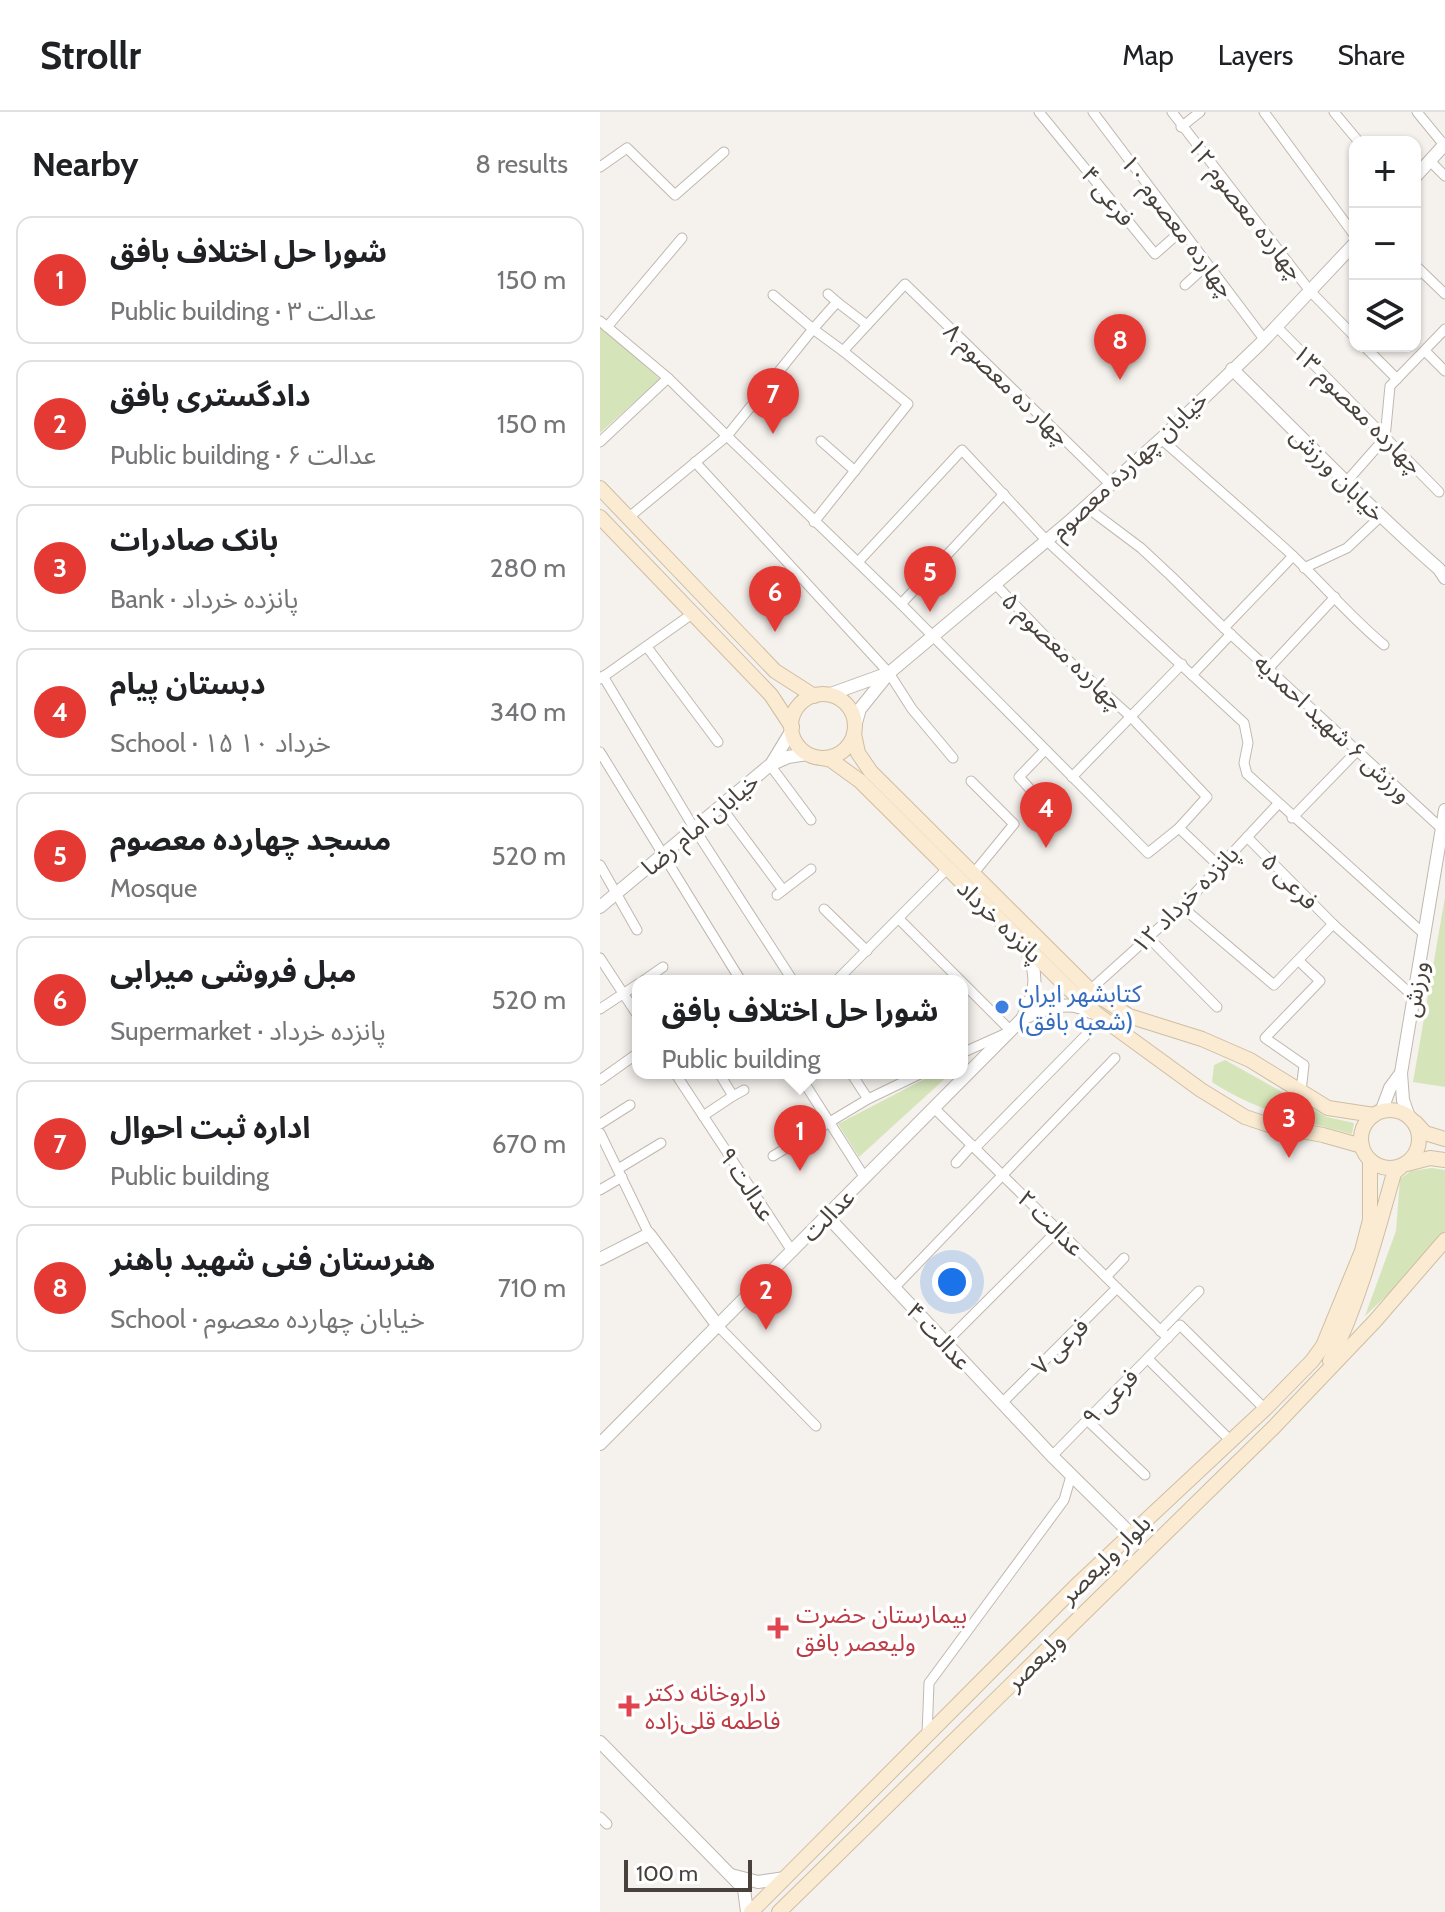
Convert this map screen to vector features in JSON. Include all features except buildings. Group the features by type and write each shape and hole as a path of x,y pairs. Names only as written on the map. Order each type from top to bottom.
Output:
{"main road":[{"path":"600,488 754,650 783,676 821,695 844,702 854,717 854,730 842,752 814,756 799,747 792,728 771,695 600,517"},
{"path":"771,695 784,692 786,684 783,676"},
{"path":"792,728 797,709 821,695"},
{"name":"پانزده خرداد","path":"854,730 862,762 1090,990 1129,1016 1224,1048 1276,1074 1328,1108 1378,1114"},
{"name":"پانزده خرداد","path":"814,756 831,760 860,781 1069,989 1112,1025 1201,1090 1245,1117 1362,1146"},
{"path":"1445,1139 1425,1133 1411,1119 1396,1111 1378,1114 1363,1129 1362,1146 1370,1160 1384,1168 1430,1158 1445,1160"},
{"path":"1404,1166 1415,1155 1420,1143 1411,1119"},
{"name":"بلوار ولیعصر","path":"749,1912 1080,1582 1265,1409 1323,1346 1347,1293 1370,1220 1370,1160"},
{"name":"ولیعصر","path":"1323,1376 1347,1327 1394,1173 1404,1166"},
{"name":"ولیعصر","path":"779,1912 1274,1427 1445,1240"}],"street":[{"name":"فرعی ۴","path":"1039,112 1155,254 1181,231"},
{"name":"چهارده معصوم ۱۰","path":"1093,112 1264,339"},
{"path":"1172,112 1181,127 1200,112"},
{"path":"1264,112 1349,228"},
{"path":"1334,112 1354,136"},
{"path":"1417,112 1445,145 1421,171"},
{"name":"چهارده معصوم ۱۲","path":"1181,127 1310,291 1349,331"},
{"path":"600,167 627,148 675,195 724,152"},
{"path":"1430,161 1445,176"},
{"path":"682,238 603,324 668,378 858,562 1148,853 1179,828 1219,866"},
{"name":"خیابان چهارده معصوم","path":"889,673 996,585 1161,439 1264,339 1349,249"},
{"path":"1185,285 1207,265"},
{"path":"1421,271 1445,294"},
{"name":"چهار ده معصوم ۸","path":"867,325 905,284 1110,484"},
{"path":"828,294 867,325 843,351"},
{"path":"773,295 908,404 814,522"},
{"path":"628,518 727,436 837,302"},
{"name":"چهارده معصوم ۱۳","path":"1276,326 1439,492"},
{"path":"1347,481 1385,438 1390,386 1445,329"},
{"path":"1370,352 1397,379"},
{"path":"1426,352 1445,371"},
{"name":"خیابان ورزش","path":"1232,369 1445,578"},
{"path":"600,442 668,378"},
{"path":"1161,439 1293,556 1355,621 1384,645"},
{"path":"821,441 855,471"},
{"path":"858,562 962,450 1047,541 1244,723 1248,743 1244,763 1247,774 1292,818 1424,934"},
{"path":"695,462 889,673 912,709 953,758"},
{"path":"901,604 1004,494"},
{"name":"ورزش ۶ شهید احمدیه","path":"1085,506 1141,548 1442,829"},
{"path":"1304,568 1347,548 1380,517"},
{"path":"1192,675 1293,556"},
{"name":"چهارده معصوم ۵","path":"996,585 1059,651 1131,717 1207,797 1179,828"},
{"path":"1268,669 1335,597"},
{"path":"692,614 602,677 789,975"},
{"path":"647,647 718,742"},
{"path":"1072,777 1182,664"},
{"path":"821,695 889,673"},
{"path":"854,730 860,709 889,673"},
{"path":"792,728 770,765 811,820"},
{"path":"1031,790 1019,777 1045,750"},
{"path":"1292,818 1357,751"},
{"path":"600,752 737,975"},
{"name":"خیابان امام رضا","path":"600,907 770,765 788,757 814,756"},
{"path":"971,781 1014,824 973,874"},
{"name":"پانزده خرداد ۱۲","path":"1090,990 1182,907 1278,804"},
{"path":"721,807 780,893 811,869"},
{"name":"ورزش","path":"1411,1119 1403,1100 1401,1073 1445,810"},
{"name":"فرعی ۵","path":"1247,837 1333,924 1413,996"},
{"path":"600,865 637,930"},
{"path":"847,975 947,869"},
{"path":"1182,907 1274,985 1333,924"},
{"path":"824,909 867,951"},
{"path":"899,919 955,975"},
{"path":"1149,938 1217,1007"},
{"name":"عدالت","path":"968,1074 1022,1019 1036,985 1034,964 1021,942"},
{"path":"600,958 632,1007"},
{"path":"1299,961 1320,981 1265,1038 1304,1065 1301,1091"},
{"path":"652,975 663,967"},
{"path":"600,1009 632,988"},
{"path":"968,988 1011,1031 968,1050"},
{"name":"عدالت","path":"1022,1019 1045,1008 1063,1005 1083,1008 1112,1025"},
{"path":"956,1163 1085,1036"},
{"path":"600,1080 632,1057"},
{"path":"894,1288 1115,1058"},
{"name":"ورزش","path":"1378,1114 1401,1073"},
{"name":"عدالت ۹","path":"679,1079 792,1251"},
{"path":"723,1079 733,1096"},
{"path":"802,1079 865,1178"},
{"path":"855,1079 868,1099"},
{"path":"773,1156 868,1099 910,1079"},
{"name":"عدالت","path":"600,1444 963,1079"},
{"path":"703,1116 744,1090"},
{"path":"600,1124 630,1105"},
{"name":"عدالت ۲","path":"934,1108 1164,1334"},
{"path":"600,1133 649,1234 718,1326 816,1426"},
{"path":"600,1190 661,1143"},
{"name":"عدالت ۴","path":"827,1216 1071,1476 1132,1535"},
{"path":"945,1343 1058,1230"},
{"path":"600,1259 649,1234"},
{"path":"1106,1277 1124,1258"},
{"name":"فرعی ۷","path":"1002,1403 1117,1288"},
{"name":"فرعی ۹","path":"1052,1456 1148,1359 1199,1291"},
{"path":"1164,1334 1180,1325 1265,1409"},
{"path":"1148,1359 1231,1441"},
{"path":"1087,1420 1145,1475"},
{"path":"927,1737 929,1683 1064,1500 1071,1476"},
{"path":"600,1742 744,1889 749,1912"},
{"path":"728,1874 758,1882 785,1878"}],"green space":[{"path":"600,327 660,379 600,433"},
{"path":"1445,897 1445,1087 1413,1082"},
{"path":"1225,1060 1327,1117 1354,1123 1352,1134 1280,1114 1229,1092 1212,1082 1214,1065"},
{"path":"924,1079 944,1079 859,1157 838,1124"},
{"path":"1445,1170 1445,1240 1365,1316 1396,1231 1400,1179 1411,1171"}],"place":[{"name":"هنرستان فنی شهید باهنر","path":"1120,380"},
{"name":"اداره ثبت احوال","path":"773,434"},
{"name":"مسجد چهارده معصوم","path":"930,612"},
{"name":"مبل فروشی میرابی","path":"775,632"},
{"name":"دبستان پیام","path":"1046,848"},
{"name":"کتابشهر ایران (شعبه بافق)","path":"1002,1007"},
{"name":"بانک صادرات","path":"1289,1158"},
{"name":"شورا حل اختلاف بافق","path":"800,1171"},
{"name":"دادگستری بافق","path":"766,1330"},
{"name":"بیمارستان حضرت ولیعصر بافق","path":"778,1628"},
{"name":"داروخانه دکتر فاطمه قلی‌زاده","path":"629,1706"}]}
